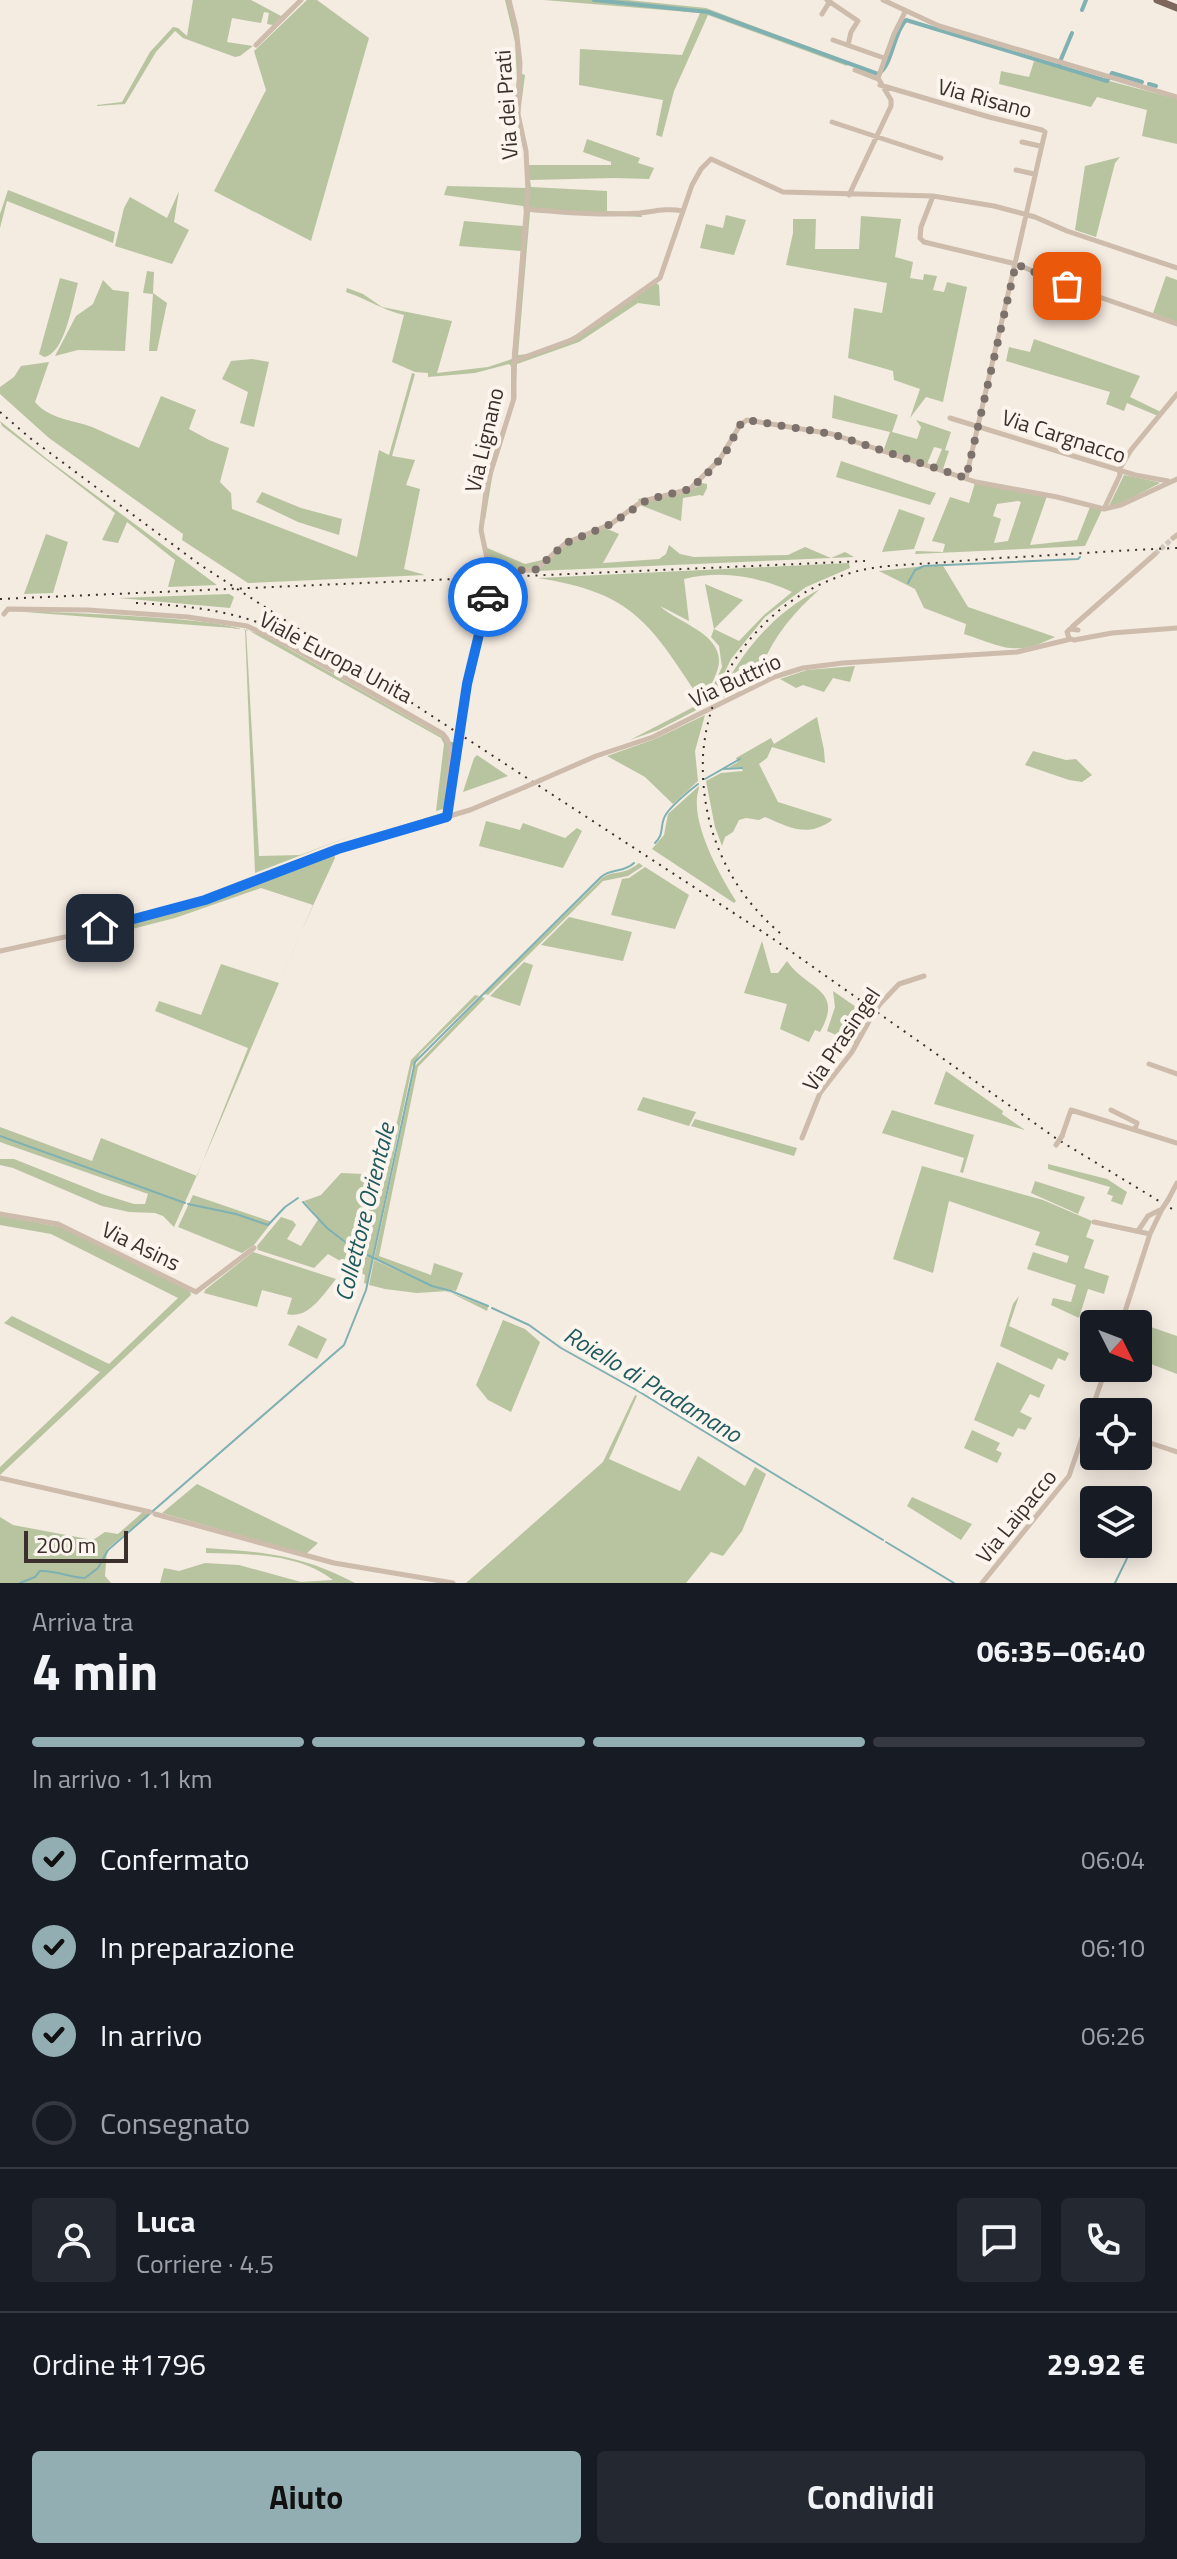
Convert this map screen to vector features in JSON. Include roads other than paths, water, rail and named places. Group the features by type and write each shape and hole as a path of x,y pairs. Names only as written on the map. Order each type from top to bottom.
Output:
{"main road":[{"path":"1157,0 1177,8"}],"street":[{"path":"256,45 301,0"},
{"name":"Via dei Prati","path":"509,0 520,63 518,114 526,151 526,209"},
{"path":"883,0 939,26 1177,97"},
{"path":"822,14 829,1 858,21 848,45"},
{"path":"849,195 892,105 879,78 884,58 905,11"},
{"path":"833,40 884,58"},
{"path":"855,70 879,78"},
{"name":"Via Risano","path":"879,78 989,117 1044,130 1028,215"},
{"path":"832,122 941,158"},
{"path":"1022,142 1040,146"},
{"path":"514,361 574,339 660,278 694,180 703,165 711,159 783,192 933,196 978,203 1028,215 1177,268"},
{"path":"1016,170 1034,174"},
{"path":"933,196 920,230 922,241 1016,264 1076,289 1177,324"},
{"path":"526,209 564,213 683,211"},
{"name":"Via Lignano","path":"447,817 467,684 488,601 490,571 482,538 482,523 493,460 514,398 526,209"},
{"path":"966,478 1028,215"},
{"path":"1104,509 1120,475 1119,470 1131,450 1177,394"},
{"name":"Via Cargnacco","path":"950,418 1119,470 1169,482"},
{"path":"490,571 535,570 566,543 611,524 647,500 690,489 713,468 740,425 747,420 832,434 966,478 1104,509 1121,505 1177,479"},
{"path":"1074,633 1083,617 1155,554"},
{"name":"Viale Europa Unita","path":"4,614 8,609 46,609 188,617 241,625 260,632 323,664 445,736 451,749 447,789 451,792"},
{"name":"Via Buttrio","path":"0,951 45,943 205,900 338,849 447,817 596,756 653,737 781,674 820,665 1017,652 1074,633 1091,636 1177,628"},
{"name":"Via Prasingel","path":"802,1138 820,1093 852,1052 880,1004 899,984 924,976"},
{"path":"1149,1064 1177,1074"},
{"path":"1054,1147 1062,1136 1071,1110 1177,1143"},
{"path":"1111,1110 1137,1123 1135,1129"},
{"path":"1126,1310 1150,1234 1177,1183"},
{"path":"1138,1231 1148,1216 1162,1210"},
{"name":"Via Asins","path":"0,1214 58,1224 196,1292 254,1248"},
{"path":"1094,1222 1150,1234"},
{"path":"1152,1444 1177,1452"},
{"name":"Via Laipacco","path":"982,1583 1069,1476 1080,1450"},
{"path":"0,1478 153,1513 334,1563 453,1583"}],"waterway":[{"path":"594,0 708,12 878,74 887,64 906,20 1107,81 1112,73 1142,82"},
{"path":"1082,10 1086,0"},
{"path":"1059,64 1072,33"},
{"path":"1149,84 1156,86"},
{"name":"Collettore Orientale","path":"908,583 915,570 924,566 1080,557"},
{"path":"464,724 472,676"},
{"path":"452,743 453,757"},
{"name":"Collettore Orientale","path":"705,779 740,759"},
{"path":"723,769 742,768"},
{"name":"Collettore Orientale","path":"655,843 661,834 666,814 698,784"},
{"path":"340,846 445,813"},
{"name":"Collettore Orientale","path":"20,1583 35,1577 40,1571 85,1578 98,1568 108,1550 344,1345 366,1290 415,1062 601,877 634,863"},
{"name":"Roiello di Pradamano","path":"0,1136 185,1203"},
{"name":"Roiello di Pradamano","path":"188,1204 236,1214 268,1225 298,1198"},
{"name":"Roiello di Pradamano","path":"303,1202 327,1228 353,1248 432,1286 488,1306"},
{"name":"Roiello di Pradamano","path":"492,1308 529,1325 561,1348 797,1488"},
{"name":"Roiello di Pradamano","path":"799,1489 883,1540"},
{"name":"Roiello di Pradamano","path":"886,1542 954,1583"},
{"path":"1115,1583 1127,1558"}],"tunnel":[{"path":"1155,554 1173,538"}],"railway":[{"path":"0,412 30,438 199,564 772,938 1057,1139 1177,1212"},
{"path":"780,933 745,896 720,854 706,806 703,782 707,726 716,697 729,669 766,622 790,602 816,587 866,569 1177,548"},
{"path":"0,599 865,561"},
{"path":"136,603 237,616 295,638"}]}
